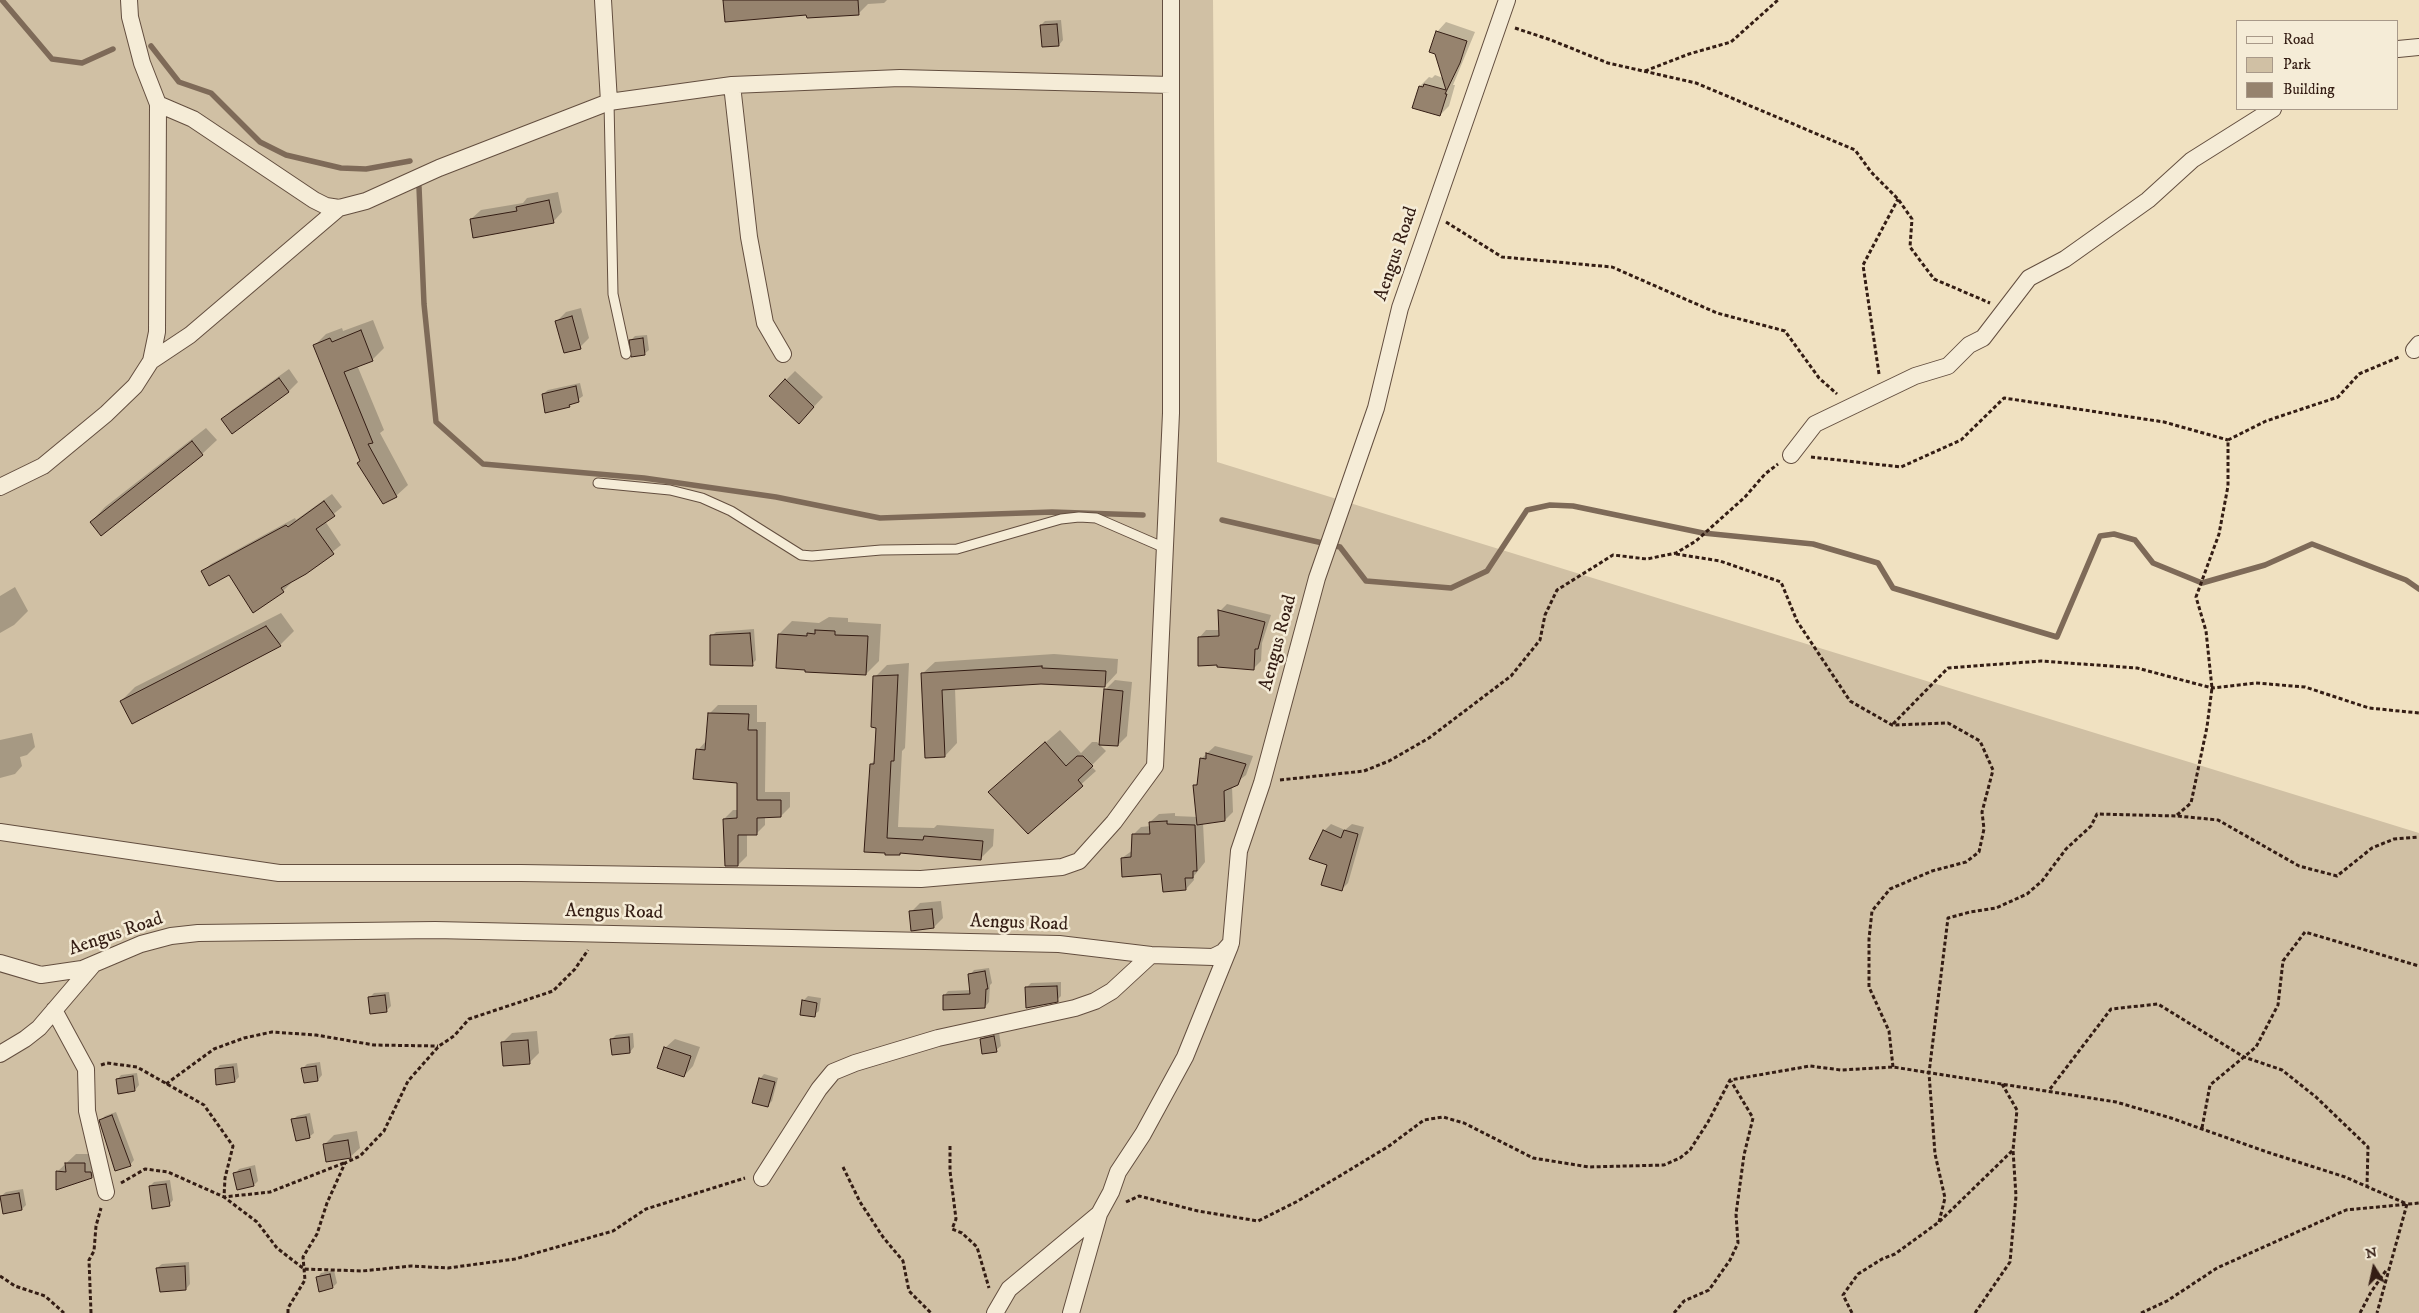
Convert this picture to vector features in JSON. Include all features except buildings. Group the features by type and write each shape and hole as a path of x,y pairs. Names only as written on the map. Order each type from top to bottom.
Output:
{"street":[{"path":"0,487 43,466 99,420 135,386 151,361 157,332 158,104 142,63 130,17 129,0"},
{"path":"603,0 609,102"},
{"path":"0,832 279,873 921,879 1062,867 1079,861 1114,822 1155,766 1171,413 1171,0"},
{"name":"Aengus Road","path":"1071,1313 1099,1214 1111,1192 1118,1172 1143,1134 1185,1057 1231,944 1239,852 1262,783 1324,557 1376,408 1394,328 1432,213 1507,0"},
{"path":"2399,49 2419,47"},
{"path":"158,104 193,119 314,200 326,206 339,208 366,201 448,165 609,102 732,85 900,78 1171,85"},
{"path":"732,85 749,237 765,323 783,354"},
{"path":"1790,455 1815,424 1851,405 1915,376 1948,366 1969,345 1983,338 2029,278 2066,259 2148,200 2192,160 2270,110"},
{"path":"151,361 190,335 339,208"},
{"name":"Aengus Road","path":"0,963 41,975 69,973 92,966 141,944 171,936 198,933 436,930 603,932 1059,944 1151,955 1213,957 1231,944"},
{"path":"762,1178 832,1072 854,1063 938,1038 1075,1008 1095,1001 1112,991 1151,955"},
{"path":"0,1054 39,1028 92,966"},
{"path":"54,1010 86,1069 87,1110 106,1192"},
{"path":"996,1311 1009,1289 1099,1214"}],"lane":[{"path":"609,102 614,294 626,354"},
{"path":"598,483 670,490 702,498 731,511 801,555 957,548 1061,518 1079,517 1096,518 1164,548"}],"path":[{"path":"1644,71 1688,54 1731,42 1778,0"},
{"path":"1499,23 1551,40 1608,63 1696,83 1855,150 1871,172 1898,198 1912,219 1910,247 1934,279 2005,309"},
{"path":"1881,392 1863,264 1898,198"},
{"path":"1432,213 1502,257 1612,267 1717,313 1785,331 1818,378 1851,405"},
{"path":"1262,783 1364,771 1389,761 1429,738 1511,676 1540,640 1545,615 1557,590 1613,556 1647,560 1676,554 1696,542 1745,497 1765,474 1790,455 1901,467 1961,440 2004,398 2164,422 2228,440 2266,421 2338,397 2358,374 2416,347"},
{"path":"2177,816 2191,803 2205,735 2212,688 2206,631 2196,597 2220,534 2228,486 2228,440"},
{"path":"1676,554 1720,561 1781,582 1797,621 1850,701 1892,725 1948,723 1980,741 1993,770 1982,812 1984,829 1979,852 1966,862 1932,871 1890,889 1872,911 1869,939 1869,987 1889,1031 1892,1067"},
{"path":"1892,725 1948,668 2041,661 2137,668 2212,688 2256,683 2305,687 2368,708 2419,713"},
{"path":"1939,1222 1945,1198 1935,1154 1929,1073 1948,918 1996,908 2027,894 2042,881 2066,849 2092,826 2097,814 2177,816 2218,820 2299,866 2337,876 2372,848 2394,839 2419,837"},
{"path":"224,1197 270,1192 360,1156 384,1131 408,1081 439,1046 454,1036 469,1019 553,991 574,969 603,932"},
{"path":"2202,1128 2210,1085 2256,1047 2278,1005 2283,960 2305,932 2419,966"},
{"path":"2050,1090 2111,1009 2158,1004 2244,1057 2282,1070 2316,1097 2368,1147 2367,1186"},
{"path":"166,1084 214,1049 244,1038 272,1032 316,1035 374,1045 439,1046"},
{"path":"86,1069 108,1063 137,1066 204,1106 233,1146 225,1178 224,1197"},
{"path":"1730,1080 1810,1066 1841,1070 1892,1067 2050,1090 2116,1102 2202,1128 2345,1177 2407,1204"},
{"path":"1099,1214 1139,1196 1198,1211 1258,1221 1296,1202 1343,1174 1389,1146 1424,1120 1443,1117 1464,1123 1533,1158 1589,1166 1664,1165 1680,1158 1690,1150 1708,1122 1730,1080"},
{"path":"1674,1313 1684,1301 1709,1290 1730,1260 1738,1242 1736,1214 1744,1155 1753,1118 1730,1080"},
{"path":"1975,1313 2010,1262 2016,1196 2013,1150 2017,1110 2002,1084"},
{"path":"950,1146 950,1171 956,1219 952,1229 962,1233 977,1247 996,1311"},
{"path":"1852,1313 1843,1295 1858,1274 1882,1259 1895,1254 1939,1222 2013,1150"},
{"path":"288,1313 288,1308 305,1280 303,1257 317,1234 327,1203 345,1163"},
{"path":"843,1167 860,1202 883,1237 903,1261 909,1291 931,1313"},
{"path":"91,1313 89,1260 94,1251 96,1226 106,1192 145,1169 168,1172 224,1197 256,1222 277,1248 304,1269 362,1271 411,1266 448,1268 515,1259 613,1231 646,1209 754,1176 762,1178"},
{"path":"2141,1313 2166,1301 2217,1268 2346,1210 2419,1203"},
{"path":"2377,1313 2388,1267 2407,1204"},
{"path":"2360,1313 2371,1292 2388,1267"},
{"path":"0,1276 15,1286 45,1296 64,1313"}],"green space":[{"path":"0,0 1213,0 1217,462 2419,833 2419,1313 0,1313"}],"waterway":[{"path":"2,0 52,59 82,63 113,49"},
{"path":"151,46 179,82 211,93 260,142 286,155 341,168 366,169 410,161"},
{"path":"419,187 424,304 436,422 483,464 644,478 776,497 880,518 1052,512 1143,515"},
{"path":"1222,520 1340,547 1366,581 1451,588 1487,571 1527,510 1550,505 1573,506 1703,533 1813,544 1878,563 1893,588 2057,637 2100,536 2114,534 2135,540 2153,563 2202,583 2265,565 2312,544 2406,580 2419,589"}]}
